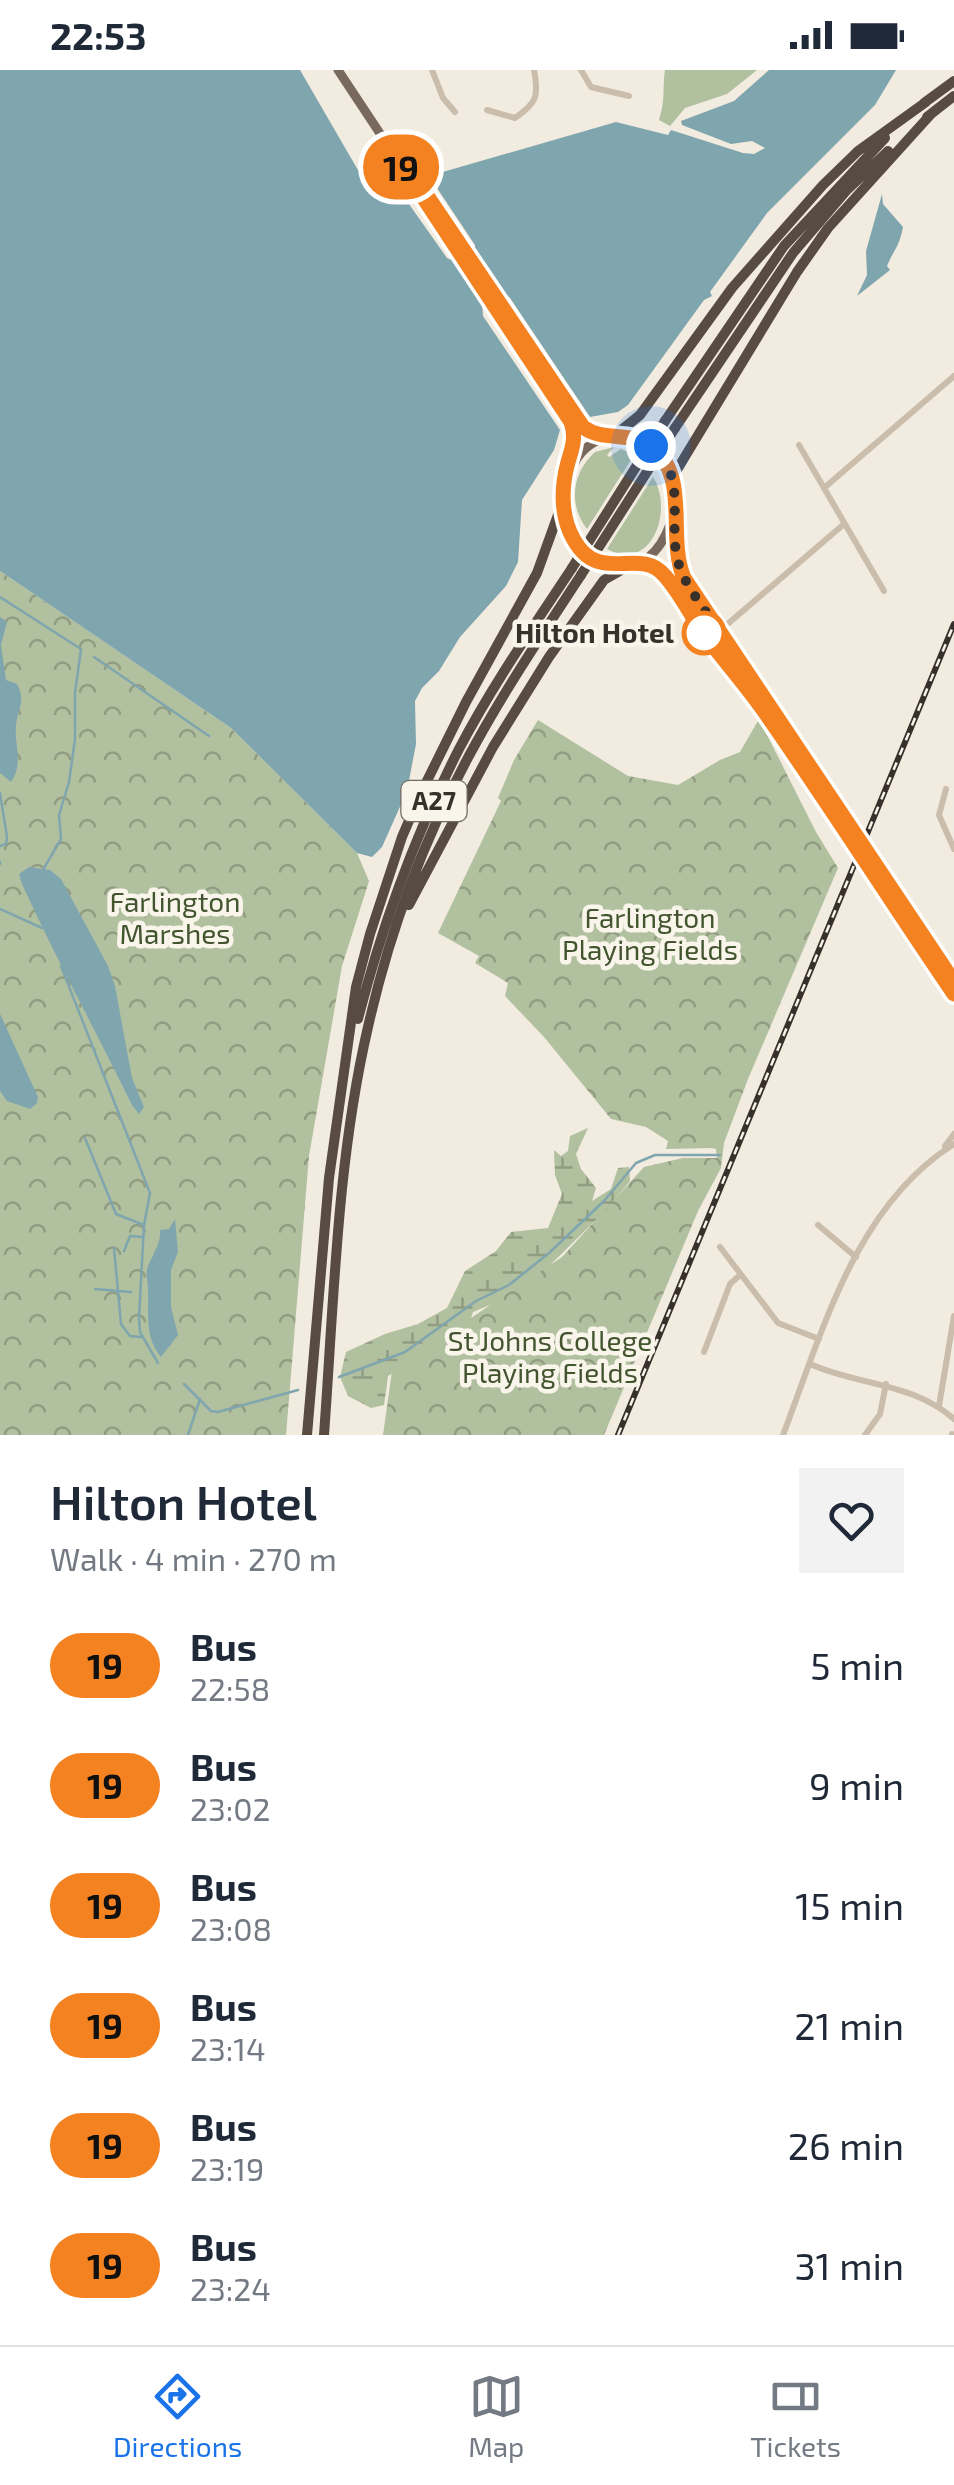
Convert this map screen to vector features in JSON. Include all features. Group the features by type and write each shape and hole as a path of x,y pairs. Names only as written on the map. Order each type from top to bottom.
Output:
{"highway":[{"name":"A27","path":"324,1435 342,1183 368,1026 416,872 475,745 576,571 784,246 852,170 954,81"},
{"name":"A27","path":"670,424 819,221 872,166 954,96"},
{"path":"612,436 640,415 732,288 822,185 858,151 926,102"},
{"path":"672,478 797,272 828,228 932,113"},
{"path":"348,1058 356,986 402,836 444,744 538,573 563,501"},
{"path":"394,934 493,748 550,657 604,580 637,563"},
{"name":"A27","path":"308,1435 329,1178 348,1058 378,943 429,811 495,686 576,571"}],"main road":[{"path":"338,70 396,156 407,166 510,326 583,427 591,432 636,438 661,455 672,478 675,550 680,570 857,845"},
{"path":"510,326 572,426 574,443 563,501 568,528 585,555 602,564 637,563 661,571 765,712 954,983"},
{"path":"564,485 584,450 612,436"},
{"path":"637,563 658,548 676,510"},
{"path":"876,873 954,994"}],"street":[{"path":"432,70 443,98 455,112"},
{"path":"487,110 515,118 534,110 538,91 534,70"},
{"path":"581,70 591,86 629,96"},
{"path":"824,488 954,376"},
{"path":"799,445 884,591"},
{"path":"709,640 844,524"},
{"path":"946,789 939,815 954,849"},
{"path":"938,1154 954,1139"},
{"path":"783,1435 819,1339 856,1257 892,1201 918,1170 954,1139"},
{"path":"818,1225 856,1257"},
{"path":"720,1247 778,1322 819,1339"},
{"path":"704,1352 730,1284 740,1275"},
{"path":"939,1406 954,1316"},
{"path":"810,1364 886,1384 939,1406 954,1419"},
{"path":"865,1435 880,1414 886,1384"}],"green space":[{"path":"665,70 757,70 727,94 685,108 670,126 659,120"},
{"path":"614,447 609,457 621,449 634,455 587,529 575,499 577,479 595,452"},
{"path":"653,477 661,505 655,534 636,553 607,549"},
{"name":"Farlington Marshes","path":"0,571 231,728 357,853 369,881 342,966 309,1156 286,1435 0,1435"},
{"name":"Farlington Playing Fields","path":"759,719 838,868 748,1079 724,1143 721,1168 698,1211 604,1435 383,1435 392,1371 562,1257 644,1167 683,1158 717,1158 716,1149 711,1148 666,1149 668,1141 646,1127 611,1119 505,996 508,983 475,963 479,956 438,933 501,801 498,798 514,760 538,720 628,776 678,785 740,752"},
{"path":"588,1128 576,1154 581,1169 596,1188 592,1201 611,1189 618,1168 629,1167 630,1181 606,1210 534,1281 512,1296 473,1312 468,1328 388,1376 384,1405 371,1408 348,1396 340,1377 346,1352 418,1324 447,1308 465,1271 496,1251 511,1232 548,1228 562,1194 555,1175 554,1150 561,1156 568,1151 570,1136"}],"water":[{"path":"0,70 300,70 362,177 392,180 447,258 458,263 475,253 475,245 429,176 616,122 668,135 671,130 754,154 765,148 752,141 731,144 682,125 681,121 734,101 769,70 896,70 875,105 767,213 710,292 712,296 704,300 628,405 618,412 590,417 510,298 501,291 482,302 483,316 560,430 554,450 522,500 518,562 506,586 460,637 415,701 416,744 407,791 382,847 372,857 357,853 231,728 0,571"},
{"path":"882,194 883,204 903,227 887,266 890,270 857,296 867,275 866,251"},
{"path":"0,617 7,622 1,645 6,680 17,684 21,694 16,725 17,768 11,782 0,773"},
{"path":"29,867 50,870 61,879 108,966 132,1078 144,1107 139,1114 22,884 19,874"},
{"path":"0,1014 38,1097 30,1109 7,1101 0,1091"},
{"path":"175,1219 178,1252 171,1270 171,1307 178,1335 161,1357 150,1333 147,1272 160,1230 169,1229"}],"waterway":[{"path":"0,597 81,649 75,693 75,739 59,815 61,839 44,868"},
{"path":"94,657 209,736"},
{"path":"0,793 7,837 6,844 0,846"},
{"path":"0,909 42,928"},
{"path":"61,966 150,1193 144,1225 139,1318 140,1332 158,1363"},
{"path":"85,1138 116,1214 144,1225"},
{"path":"339,1377 405,1352 476,1301 509,1285 604,1201 636,1163 655,1155 720,1155"},
{"path":"124,1251 130,1236 143,1237"},
{"path":"114,1248 121,1324 130,1336 141,1337"},
{"path":"95,1289 131,1292"},
{"path":"184,1384 211,1411 218,1412 298,1390"},
{"path":"188,1435 200,1399"}],"railway":[{"path":"618,1435 954,624"}],"bus line":[{"name":"19","path":"954,982 684,578 675,550 674,486 661,455 636,438 597,434 583,427 407,166 396,156 571,422 574,443 563,501 566,523 577,546 602,564 650,564 665,576 702,632 765,712 954,994"}],"place":[{"name":"Hilton Hotel","path":"704,633"}],"route":[{"path":"651,446 661,455 672,478 676,501 675,550 680,570 719,633 709,640 704,633"}],"park label":[{"name":"St Johns College Playing Fields","path":"550,1357"}]}
